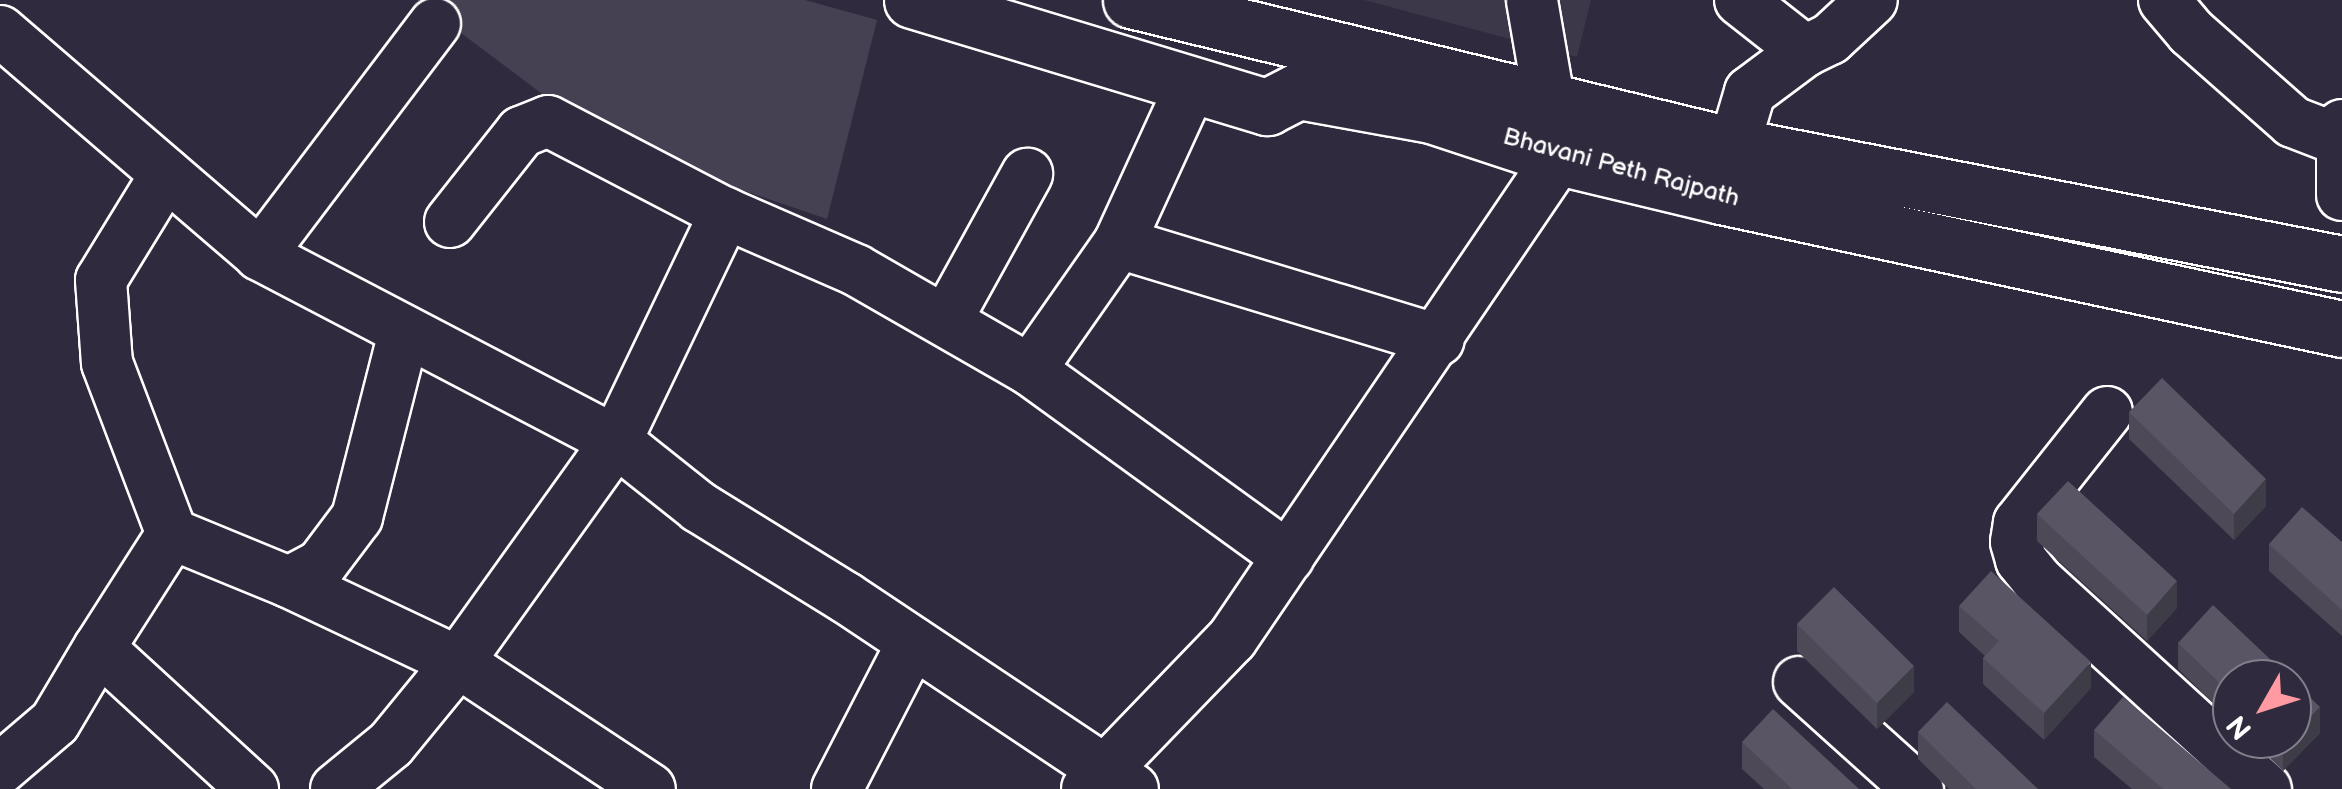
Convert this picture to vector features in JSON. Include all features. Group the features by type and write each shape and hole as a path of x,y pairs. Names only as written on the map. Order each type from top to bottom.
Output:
{"main road":[{"name":"Bhavani Peth Rajpath","path":"912,0 1267,107 1298,91 1431,116 1559,156 1720,196 2342,329"},
{"path":"1021,0 1208,48 1298,91"},
{"path":"1131,0 1734,146 2342,264"}],"street":[{"path":"0,31 260,255 616,442 699,507 913,642 1107,782 1232,639 1439,340 1559,156 1532,0"},
{"path":"1740,0 1805,51"},
{"path":"1734,146 1750,92 1805,51 1830,39 1872,0"},
{"path":"2164,0 2191,32 2292,122 2341,133 2342,195"},
{"path":"260,255 435,24"},
{"path":"1030,370 1119,243 1190,86"},
{"path":"450,222 521,132 548,120 725,213 856,270 947,319 1030,370 1288,556"},
{"path":"166,174 100,280 107,364 172,534 289,582 458,662 650,789"},
{"path":"947,319 1026,174"},
{"path":"336,789 392,744 458,662 616,442 725,213"},
{"path":"1119,243 1439,340"},
{"path":"289,582 321,565 357,517 404,332"},
{"path":"2107,412 2019,523 2016,542 2021,560 2037,580 2266,789"},
{"path":"0,769 55,722 172,534"},
{"path":"837,789 913,642"},
{"path":"99,648 252,789"},
{"path":"1799,682 1918,789"}],"shaded area":[{"path":"417,0 805,0 877,20 827,219 610,145"},
{"path":"1364,0 1591,0 1577,57"}],"building":[{"path":"2162,378 2266,479 2234,514 2129,412"},
{"path":"2068,481 2177,581 2147,615 2037,514"},
{"path":"2302,507 2342,542 2342,610 2269,544"},
{"path":"1991,571 2091,662 2044,713 1983,658 1999,641 1959,606"},
{"path":"1834,587 1914,666 1877,703 1797,624"},
{"path":"2213,605 2270,659 2212,659 2212,676 2178,643"},
{"path":"2123,697 2231,789 2163,789 2094,730"},
{"path":"2312,699 2320,707 2312,715"},
{"path":"1947,702 2038,789 1976,789 1918,732"},
{"path":"1773,709 1859,789 1792,789 1742,742"}]}
